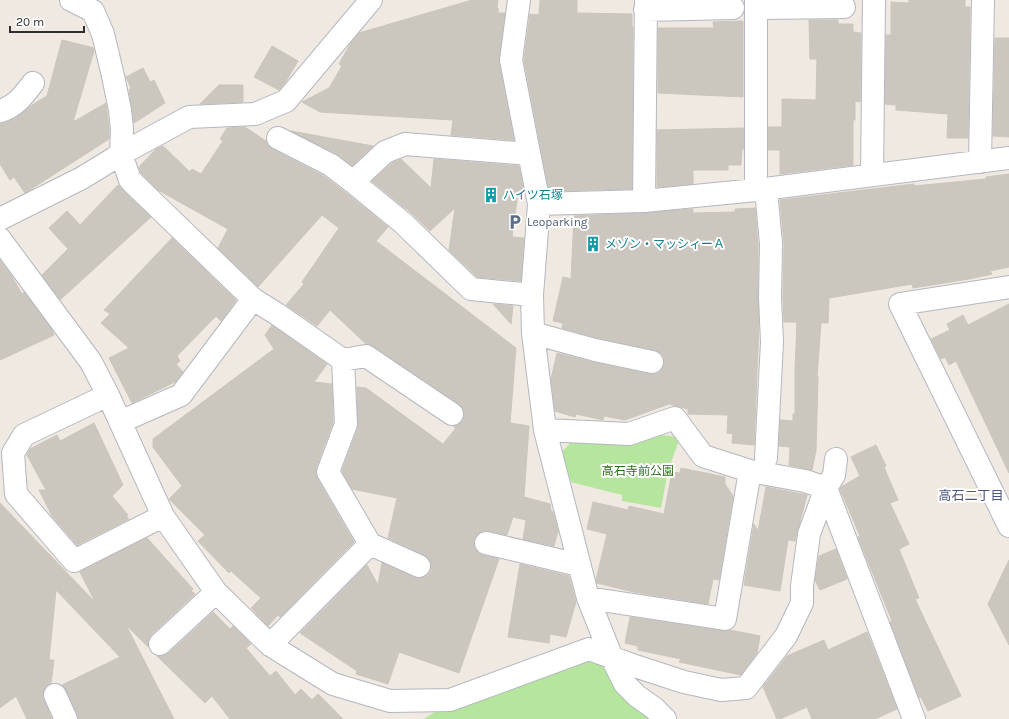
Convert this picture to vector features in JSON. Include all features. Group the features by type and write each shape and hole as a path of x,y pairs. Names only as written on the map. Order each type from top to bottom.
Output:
{"street":[{"path":"71,0 93,11 103,34 120,110 122,129 121,154 130,180 252,299 277,314 343,360 366,356 452,414"},
{"path":"0,219 82,178 121,154 189,117 254,114 286,101 371,0"},
{"path":"519,0 511,60 539,204 532,295 533,333 545,430 588,598 612,658 625,684 665,719"},
{"path":"872,175 874,0"},
{"path":"980,162 983,0"},
{"path":"588,598 725,619 758,465 772,342 770,298 771,244 761,189 756,4 844,7"},
{"path":"644,201 645,5 733,8"},
{"path":"0,110 16,103 24,96 33,83"},
{"path":"278,138 331,165 353,182 402,223 471,289 532,295"},
{"path":"353,182 385,152 405,144 529,154"},
{"path":"539,204 644,201 761,189 1009,158"},
{"path":"2,244 91,362 108,395 163,516 216,592 270,645 333,684 390,701 450,700 589,649 684,682 721,690 746,688 786,636 802,603 802,586 809,534 826,488 834,475 836,459"},
{"path":"1009,287 900,304 1009,526"},
{"path":"120,422 181,395 252,299"},
{"path":"533,333 595,350 652,362"},
{"path":"343,360 346,424 328,472 370,544 419,566"},
{"path":"108,395 24,435 14,453 16,494 74,561 163,516"},
{"path":"545,430 629,434 675,418 703,456 758,465 826,488"},
{"path":"826,488 914,719"},
{"path":"486,543 580,565"},
{"path":"270,645 370,544"},
{"path":"160,644 216,592"},
{"path":"55,695 66,719"}],"green space":[{"name":"高石寺前公園","path":"661,435 677,437 679,440 668,471 661,508 622,501 622,495 571,482 562,452 571,442 620,445"},
{"path":"593,657 613,671 660,719 424,719 433,713 466,703"}],"building":[{"path":"472,0 498,0 498,13 505,13 499,62 514,140 451,135 453,120 320,112 302,102 329,88 342,66 339,64 352,41 359,33"},
{"path":"540,0 577,0 577,13 632,14 632,189 549,191 524,60 530,14 539,15"},
{"path":"909,0 965,0 965,7 970,7 968,138 947,138 948,114 896,110 896,105 885,104 886,35 891,35 891,2 909,3"},
{"path":"809,20 838,20 838,24 853,24 853,32 861,33 860,102 855,101 855,120 853,120 853,165 780,174 780,150 768,150 768,127 782,127 782,99 816,100 817,59 810,59"},
{"path":"743,21 743,97 658,93 658,28 714,28 713,22"},
{"path":"995,38 1009,38 1009,137 993,136"},
{"path":"62,40 94,48 73,122 106,103 109,139 25,193 14,177 10,180 0,164 0,124 17,117 29,107 47,96"},
{"path":"272,46 298,61 279,90 254,77"},
{"path":"143,68 150,82 154,80 165,103 134,123 129,90 131,88 126,77"},
{"path":"219,85 243,85 243,102 200,104"},
{"path":"245,127 266,141 272,149 324,176 388,227 376,241 516,348 510,423 529,426 524,497 550,504 558,531 554,546 523,539 526,520 513,517 507,535 482,531 477,535 474,540 474,546 477,552 499,559 459,673 399,652 388,684 356,674 357,671 300,633 367,565 378,585 382,563 414,577 420,578 427,576 431,571 429,558 388,538 397,498 352,489 342,471 358,428 357,387 366,388 443,444 456,428 453,426 458,425 462,421 464,414 463,408 459,404 373,346 366,344 330,310 317,326 286,305 304,284 302,282 339,228 322,215 258,287 218,248 228,229 158,190 141,173 139,167 156,149 163,146 190,172 192,169 201,174 223,141 220,139 227,128"},
{"path":"744,128 744,149 742,149 741,165 728,165 728,170 693,170 693,184 657,187 657,130"},
{"path":"291,131 373,146 352,166 337,154"},
{"path":"401,159 431,188 434,159 519,166 524,192 518,192 512,237 524,238 521,281 477,277 449,250 455,208 430,231 406,208 372,181 392,163"},
{"path":"1009,174 1009,267 990,271 992,274 969,279 913,288 912,284 829,298 828,323 821,323 817,376 816,450 812,470 789,465 790,447 779,446 780,420 793,421 793,414 795,414 797,322 784,322 784,244 780,200 914,184 914,186 986,179 986,177"},
{"path":"118,185 151,217 60,300 42,275 68,249 49,228 67,211 80,225"},
{"path":"755,208 758,244 759,323 754,445 732,443 733,434 727,433 728,415 688,414 688,409 669,404 625,420 604,416 603,420 576,414 575,417 555,411 551,379 557,353 649,374 656,374 661,371 664,364 664,358 661,353 655,350 598,338 562,328 563,323 553,321 563,277 571,279 574,216 693,209 693,213 735,212 735,209"},
{"path":"172,238 236,300 221,321 216,316 177,356 180,361 176,364 183,372 175,382 132,403 109,358 129,348 101,323 110,314 104,310"},
{"path":"0,260 22,294 24,292 52,330 54,335 0,360"},
{"path":"493,304 513,306 511,324"},
{"path":"1009,304 1009,473 956,361 949,365 945,357 941,359 931,339 950,330 947,324 963,315 968,325"},
{"path":"272,325 327,364 314,382 332,384 333,422 316,468 316,473 317,478 354,542 280,617 278,615 268,626 251,608 261,598 231,571 229,573 198,541 205,535 169,499 182,486 153,447 153,439 274,349 265,335"},
{"path":"94,423 123,485 112,496 128,515 126,516 129,519 77,545 52,516 39,490 46,490 27,455 30,449 57,435 60,441"},
{"path":"876,445 886,466 884,467 898,500 890,503 909,544 899,549 919,598 915,599 961,696 928,711 921,697 919,698 890,622 892,621 858,537 860,536 840,489 860,476 851,457"},
{"path":"681,468 725,477 725,484 733,496 719,580 713,579 708,604 634,592 597,583 596,580 607,534 587,529 593,502 628,510 629,506 664,514 672,472 680,473"},
{"path":"766,487 807,495 795,541 788,540 780,591 744,585 754,524 758,531"},
{"path":"0,503 95,602 80,572 147,538 193,589 191,591 195,594 151,635 148,641 148,647 126,625 174,719 78,719 66,690 62,685 120,657 56,590 49,660 54,660 51,683 45,687 43,694 52,719 27,719 16,696 0,708"},
{"path":"836,549 847,579 820,590 815,580 819,556"},
{"path":"1009,560 1009,645 988,604"},
{"path":"520,564 569,576 576,602 566,637 550,634 549,643 508,637"},
{"path":"213,612 230,629 233,626 251,644 246,648 270,676 276,671 295,695 301,689 312,700 318,694 343,719 230,719 212,696 205,703 157,656 163,656 169,653"},
{"path":"630,617 723,631 730,630 760,636 757,653 741,675 679,662 681,659 638,650 638,646 625,643"},
{"path":"867,632 897,709 875,719 812,719 807,707 777,719 763,687 787,656 824,640 828,650"}],"place":[{"name":"ハイツ石塚","path":"491,195"},
{"name":"Leoparking","path":"515,222"},
{"name":"メゾン・マッシィーＡ","path":"593,244"}],"district":[{"name":"高石二丁目","path":"971,495"}]}
